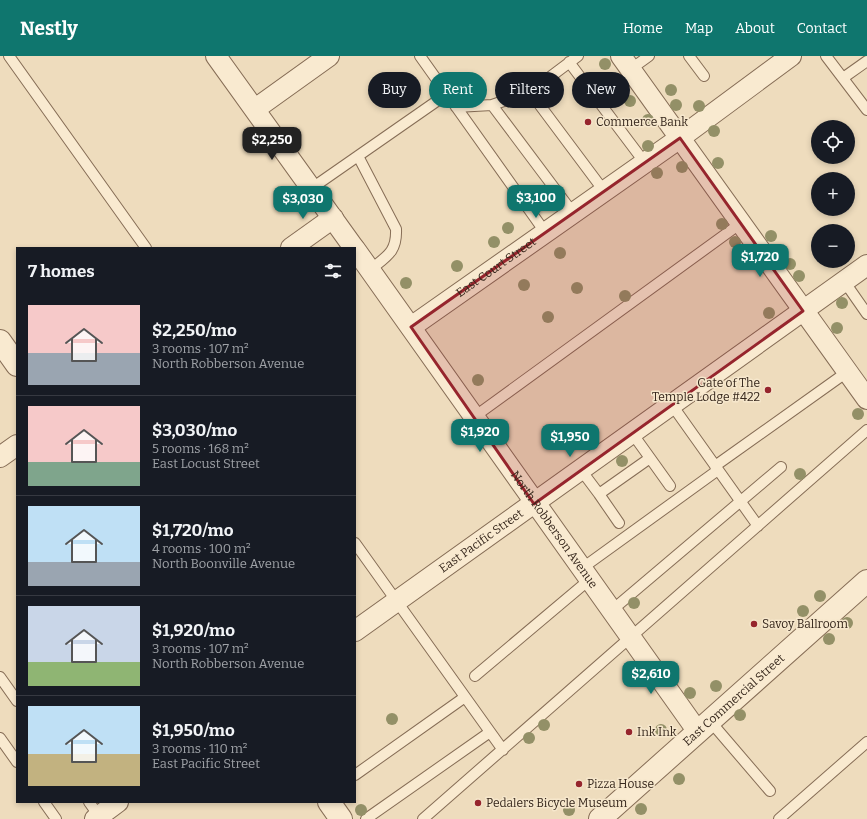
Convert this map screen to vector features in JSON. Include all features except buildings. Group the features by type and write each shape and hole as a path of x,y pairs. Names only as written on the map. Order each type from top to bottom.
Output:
{"street":[{"name":"North Robberson Avenue","path":"216,56 354,247"},
{"path":"255,109 329,56"},
{"name":"East Court Street","path":"411,327 645,163 791,56"},
{"path":"626,63 867,399"},
{"path":"293,247 333,218"},
{"name":"North Robberson Avenue","path":"356,249 534,504 630,638 704,727"},
{"name":"East Pacific Street","path":"356,630 867,265"},
{"path":"0,341 16,364"},
{"path":"0,457 16,446"},
{"name":"East Commercial Street","path":"600,819 867,581"},
{"path":"94,812 116,803"},
{"path":"330,803 341,819"}],"lane":[{"path":"9,56 145,247"},
{"path":"420,56 431,72"},
{"path":"626,63 649,56"},
{"path":"689,56 704,76"},
{"path":"826,56 867,110"},
{"path":"557,72 574,59 645,163"},
{"path":"843,78 867,61"},
{"path":"487,105 495,104"},
{"path":"492,105 573,213"},
{"path":"312,188 429,107"},
{"path":"457,108 545,232"},
{"path":"542,108 604,191"},
{"path":"358,156 396,229 397,241 392,252 370,270"},
{"path":"474,418 741,223"},
{"path":"844,281 865,307"},
{"path":"475,676 585,574 717,468 847,372"},
{"path":"672,405 758,526"},
{"path":"423,819 867,430"},
{"path":"632,434 670,486"},
{"path":"599,494 650,458"},
{"path":"611,611 781,467"},
{"path":"581,470 619,523"},
{"path":"356,544 502,750"},
{"path":"0,677 16,700"},
{"path":"356,774 465,697"},
{"path":"704,727 770,791"},
{"path":"366,819 490,732"},
{"path":"0,738 16,761"},
{"path":"779,819 867,742"},
{"path":"45,803 56,819"}],"highlighted area":[{"path":"680,138 803,311 534,504 411,327"}],"place":[{"name":"Commerce Bank","path":"588,122"},
{"name":"Gate of The Temple Lodge #422","path":"768,390"},
{"name":"Savoy Ballroom","path":"754,624"},
{"name":"Ink Ink","path":"629,732"},
{"name":"Pizza House","path":"579,784"},
{"name":"Pedalers Bicycle Museum","path":"478,803"}]}
